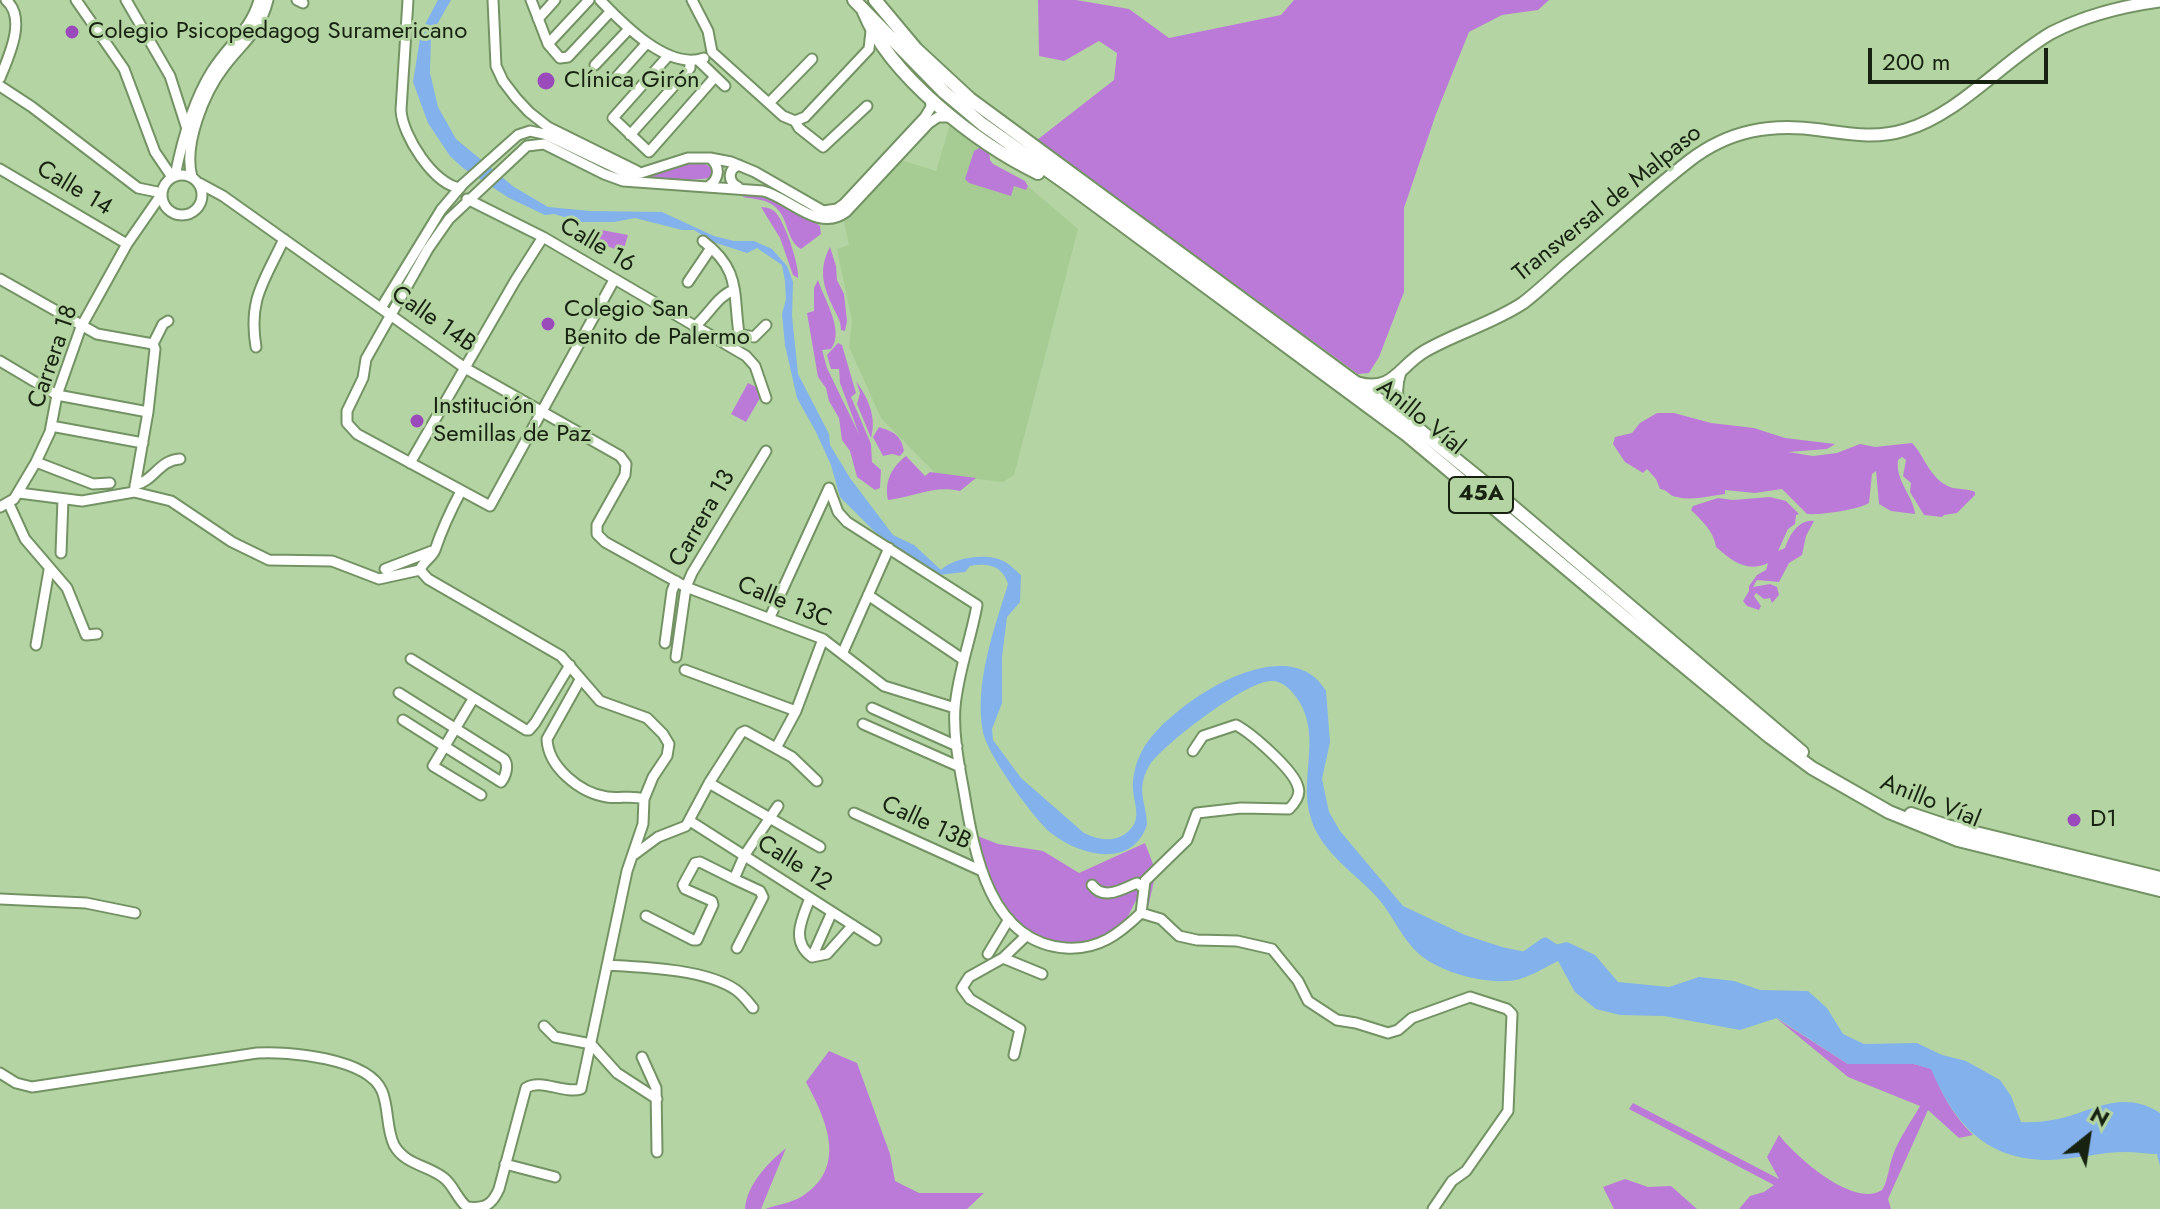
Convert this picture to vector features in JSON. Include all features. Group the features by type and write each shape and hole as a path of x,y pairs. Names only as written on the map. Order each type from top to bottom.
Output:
{"highway":[{"name":"Anillo Víal","path":"875,0 922,55 992,117 1412,424 1795,746 1856,788 1910,814 1947,826 2160,878"},
{"name":"Anillo Víal","path":"858,3 962,108 1019,153 1074,189 1407,435 1770,737 1833,782 1889,812 1958,840 2160,890"},
{"path":"858,3 871,31 886,52 951,117 1021,165 1074,189"}],"main road":[{"name":"Transversal de Malpaso","path":"1358,383 1383,385 1428,349 1521,304 1680,168 1720,140 1735,133 1765,127 1869,136 1910,129 1940,114 2067,24 2160,1"},
{"path":"1400,371 1397,399 1412,424"}],"street":[{"path":"0,78 10,52 16,15 6,0"},
{"path":"76,0 108,43 130,80 161,163 174,176 195,180"},
{"path":"126,0 170,76 187,129"},
{"path":"259,0 248,28 209,75 187,129 174,176 165,184 163,203 180,216 189,215 202,201 189,149 213,85 225,65 258,28 268,0"},
{"path":"408,0 401,110 403,127 410,141 444,182 462,186"},
{"path":"493,0 498,72 529,112 548,127 641,173"},
{"path":"531,0 548,44 560,58 566,58 611,11"},
{"path":"538,19 555,0"},
{"path":"548,44 589,0"},
{"path":"600,0 647,43 669,55 701,58 769,103 783,116 795,121 799,128 823,147 867,106"},
{"path":"630,135 701,58 708,31 692,0"},
{"path":"595,65 629,29"},
{"path":"795,121 805,117 869,49 871,31"},
{"path":"613,81 647,43"},
{"path":"869,49 878,48 886,52"},
{"path":"669,55 613,118 649,152 715,77"},
{"path":"701,58 725,86"},
{"path":"769,103 812,59"},
{"path":"0,86 138,188 162,194"},
{"path":"381,308 427,229 462,186 510,141 524,132 536,132 616,170 641,173 688,158 710,158 739,165 823,211 837,209 925,117 931,107 930,97"},
{"path":"614,280 490,506 357,434 347,423 347,411 363,378 366,359 435,239 471,196 519,152 533,144 544,144 623,181 738,187 774,194 815,217 834,219 846,212 929,123 938,117 951,117"},
{"path":"161,163 173,160 180,152"},
{"path":"709,186 718,174 710,158"},
{"path":"738,187 731,181 730,175 739,165"},
{"name":"Calle 14","path":"0,169 127,244"},
{"name":"Calle 14B","path":"195,180 223,196 465,368 620,456 626,464 625,475 599,518 597,534"},
{"name":"Carrera 18","path":"5,506 19,493 36,462 51,426 57,395 81,327 127,244 162,194"},
{"path":"202,201 223,196"},
{"name":"Calle 16","path":"471,196 746,356 755,366 766,398"},
{"path":"142,224 171,212"},
{"path":"410,463 520,271 543,237"},
{"path":"256,347 252,320 254,302 284,239"},
{"path":"688,282 707,244 733,276 739,334 754,337 766,325"},
{"path":"0,279 81,327 114,339 153,344"},
{"path":"694,327 721,297 734,290"},
{"path":"134,488 148,412 153,344 163,324 168,321"},
{"path":"0,361 57,395 148,412"},
{"path":"51,426 143,443"},
{"name":"Carrera 13","path":"676,657 686,587 696,564 766,451"},
{"path":"19,493 88,501 134,488 166,462 180,459"},
{"path":"36,462 93,484 110,483"},
{"path":"134,488 171,501 232,542 269,560 332,561 379,579 420,570 435,549 441,528 461,491"},
{"path":"770,617 829,488 838,512 847,522 977,605 955,708 957,746 971,835 994,898 1009,919 1037,941 1058,947 1096,946 1111,938 1141,913 1142,887 1187,840 1197,813 1255,807 1289,809 1298,796 1299,788 1286,769 1250,734 1236,725 1203,736 1193,751"},
{"path":"61,553 63,499"},
{"path":"5,506 25,539 67,588 86,635 97,634"},
{"name":"Calle 13C","path":"597,534 605,542 686,587 823,639 884,686 955,708"},
{"path":"843,652 889,548"},
{"path":"385,569 435,549"},
{"path":"36,645 49,570"},
{"path":"0,1073 16,1083 32,1087 245,1055 280,1052 306,1054 373,1078 381,1089 395,1147 414,1164 443,1177 467,1207 491,1204 499,1189 526,1088 533,1084 573,1091 581,1089 631,858 645,816 644,799 669,751 667,739 653,723 640,715 614,709 600,701 561,656 428,579 420,570"},
{"path":"665,643 676,581"},
{"path":"868,595 964,660"},
{"path":"776,748 796,711 823,639"},
{"path":"411,659 522,729 529,730 570,665"},
{"path":"685,670 796,711"},
{"path":"580,680 547,739 552,759 564,776 599,795 644,799"},
{"path":"399,693 504,759 505,778 501,782 403,720"},
{"path":"473,699 454,726 433,766 481,795"},
{"path":"872,708 957,746"},
{"path":"863,724 960,767"},
{"path":"631,858 650,841 690,821 709,783 745,731 797,761 817,781"},
{"path":"709,783 820,847"},
{"path":"734,879 744,856 778,806"},
{"name":"Calle 13B","path":"854,813 982,871"},
{"path":"645,816 653,827 666,832"},
{"name":"Calle 12","path":"690,821 876,940"},
{"path":"646,916 697,940 713,903 685,889 683,885 695,863 700,862 760,891 763,897 737,948"},
{"path":"1092,885 1106,894 1137,883 1142,887"},
{"path":"810,898 799,931 799,941 812,957"},
{"path":"0,899 86,903 135,913"},
{"path":"812,957 832,912"},
{"path":"1141,913 1161,919 1179,936 1197,940 1237,941 1272,949 1298,981 1308,1001 1337,1020 1388,1033 1398,1030 1409,1020 1470,997 1507,1009 1512,1014 1508,1111 1466,1171 1452,1181 1433,1209"},
{"path":"988,954 1009,919"},
{"path":"812,957 827,954 853,925"},
{"path":"1014,1055 1020,1029 970,999 962,988 969,977 1003,958 1027,935"},
{"path":"1003,958 1042,974"},
{"path":"607,965 660,969 707,979 737,991 753,1008"},
{"path":"544,1026 555,1037 591,1044 617,1073 657,1099"},
{"path":"642,1057 654,1081 657,1099 657,1152"},
{"path":"505,1164 555,1177"}],"shaded area":[{"path":"1038,0 1076,0 1129,9 1169,38 1281,15 1294,0 1549,0 1538,10 1502,15 1469,32 1436,114 1404,208 1404,292 1379,357 1369,373 1358,374 1037,140 1114,80 1117,53 1099,41 1064,61 1039,56"},
{"path":"951,121 984,145 985,161 1023,182 1078,229 1014,475 1003,482 936,474 881,418 849,347 852,321 837,249 849,245 844,222 901,160 936,171"},
{"path":"983,146 989,149 993,164 1025,181 1028,186 1026,190 1014,186 1011,196 965,179 974,151"},
{"path":"700,161 714,169 712,178 648,178 679,165"},
{"path":"744,193 793,209 820,226 821,234 801,249 774,206 743,197"},
{"path":"761,207 774,211 787,232 798,278 793,275 780,238"},
{"path":"596,229 628,235 623,252 593,241"},
{"path":"830,247 837,280 844,294 845,331 841,330 824,283 824,262"},
{"path":"818,280 836,333 831,349 822,350 827,368 859,434 840,383 839,369 831,369 827,355 838,343 842,345 856,393 851,397 871,444 872,462 881,470 880,488 875,490 857,477 850,451 842,440 839,418 818,377 807,313 814,311 814,288"},
{"path":"856,381 870,408 873,423 871,438 857,404 860,393"},
{"path":"748,383 764,391 746,422 731,414"},
{"path":"1657,413 1674,413 1711,423 1754,428 1785,438 1835,444 1827,449 1788,452 1813,456 1837,453 1860,444 1875,447 1912,443 1932,473 1943,483 1975,492 1975,495 1957,513 1942,517 1924,515 1910,492 1911,483 1903,476 1906,460 1902,457 1898,460 1899,475 1915,514 1891,511 1879,504 1876,471 1872,474 1869,503 1830,513 1807,514 1782,489 1755,493 1725,490 1725,494 1695,498 1674,496 1660,489 1647,469 1643,473 1625,462 1613,444 1615,437 1632,433 1640,423"},
{"path":"879,427 898,437 904,451 900,456 883,456 873,437"},
{"path":"906,456 925,476 930,472 976,478 960,491 933,490 888,500 890,475"},
{"path":"1770,497 1786,501 1799,514 1778,551 1785,548 1800,525 1814,521 1806,536 1802,555 1789,563 1779,582 1757,580 1753,587 1770,584 1777,587 1779,595 1772,603 1770,598 1764,599 1756,593 1754,596 1761,606 1759,610 1743,601 1749,586 1757,575 1766,570 1768,563 1753,567 1728,557 1716,547 1710,531 1691,510 1693,506 1718,498"},
{"path":"975,835 998,844 1043,851 1079,873 1145,843 1156,872 1147,912 1138,897 1122,925 1094,941 1066,944 1039,937 1015,920 999,901"},
{"path":"1776,1018 1848,1064 1914,1064 1932,1069 1949,1104 1973,1135 1959,1138 1928,1110 1888,1199 1891,1209 1739,1209 1750,1196 1774,1185 1629,1109 1633,1103 1779,1179 1767,1157 1779,1135 1826,1178 1856,1192 1870,1194 1882,1190 1896,1149 1920,1106 1848,1077"},
{"path":"829,1051 857,1063 890,1154 895,1181 919,1193 984,1193 967,1209 765,1209 801,1197 816,1185 825,1172 829,1158 826,1128 806,1082"},
{"path":"786,1148 761,1209 745,1209 754,1183"},
{"path":"1625,1179 1648,1187 1671,1186 1697,1209 1614,1209 1603,1187"}],"water":[{"path":"438,0 451,0 431,35 430,73 438,107 456,139 514,187 548,207 662,212 714,236 734,241 754,241 772,249 787,266 793,282 792,316 798,374 829,434 830,445 850,478 893,535 914,545 941,570 963,559 990,557 1007,563 1021,575 1020,602 1007,617 1002,657 1002,703 992,729 993,740 1021,778 1084,833 1110,839 1128,832 1135,822 1133,780 1143,749 1156,731 1202,694 1258,669 1285,666 1308,673 1326,691 1330,742 1322,779 1329,812 1340,831 1403,906 1465,935 1502,947 1526,952 1567,942 1595,955 1618,982 1669,987 1699,977 1734,981 1760,990 1808,991 1827,1008 1843,1034 1864,1044 1917,1043 1942,1055 1966,1061 2000,1080 2011,1096 2021,1122 2055,1119 2118,1102 2150,1107 2160,1113 2160,1166 2157,1154 2117,1152 2051,1160 2009,1154 1976,1136 1963,1123 1940,1089 1931,1069 1914,1064 1848,1064 1777,1018 1740,1030 1664,1016 1620,1015 1596,1009 1575,992 1558,961 1520,979 1508,981 1463,976 1434,964 1413,948 1380,900 1336,858 1320,838 1307,799 1307,721 1302,706 1292,692 1278,682 1260,684 1226,702 1157,756 1149,766 1143,783 1147,825 1140,839 1130,848 1118,853 1090,852 1076,848 1051,833 1002,770 983,732 983,676 1008,584 998,569 982,565 970,566 965,572 938,575 875,532 840,497 831,465 797,398 785,345 782,314 786,299 782,265 757,248 747,253 713,242 694,230 635,218 614,222 581,222 554,214 545,215 509,198 463,168 450,156 428,123 413,82 421,32"}],"waterway":[{"path":"1525,957 1545,943 1560,953"}],"place":[{"name":"Colegio Psicopedagog Suramericano","path":"72,32"},
{"name":"Clínica Girón","path":"546,81"},
{"name":"Colegio San Benito de Palermo","path":"548,324"},
{"name":"Institución Semillas de Paz","path":"417,421"},
{"name":"D1","path":"2074,820"}]}
